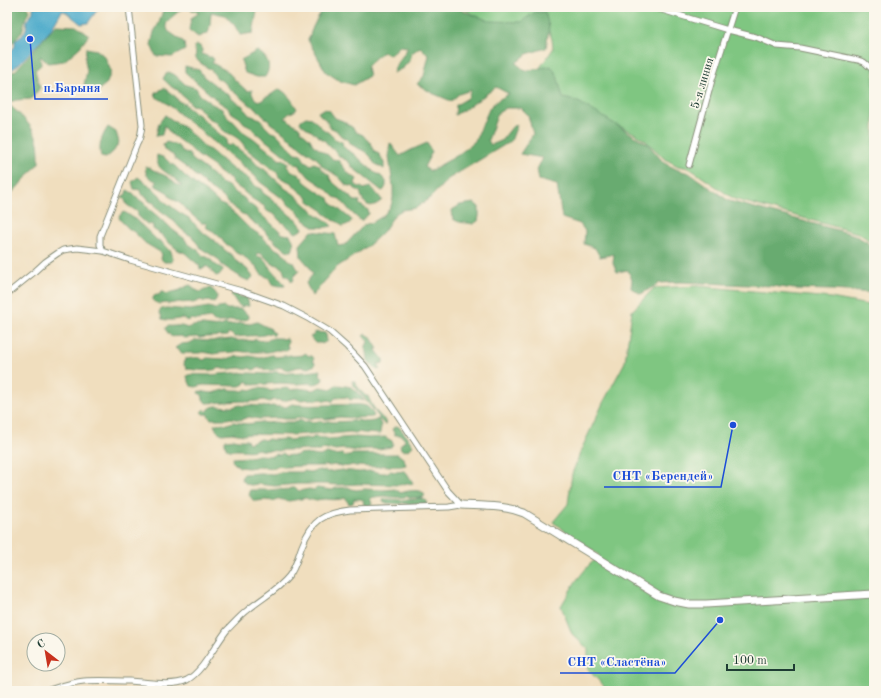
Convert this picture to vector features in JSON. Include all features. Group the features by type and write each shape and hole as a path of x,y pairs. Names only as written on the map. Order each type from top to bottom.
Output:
{"street":[{"path":"102,251 99,241 100,236 140,138 142,125 129,7"},
{"path":"652,7 756,37 777,46 800,48 858,60 864,62 874,71"},
{"name":"5-я линия","path":"689,165 712,80 735,7"},
{"path":"7,294 45,262 63,250 77,248 102,251 242,291 284,306 329,331 365,366 448,491 461,505"},
{"path":"46,691 83,681 130,681 161,684 178,683 187,680 204,663 218,642 238,619 288,577 294,568 306,536 312,526 328,514 350,510 449,507 461,505 496,506 516,510 524,513 659,596 689,604 874,594"}],"green space":[{"path":"7,7 28,7 30,11 26,17 22,32 10,46 7,44"},
{"path":"164,7 184,7 166,24 168,31 184,42 185,50 172,57 156,56 151,45 154,32 159,23"},
{"path":"185,7 271,7 257,11 253,33 240,35 235,26 225,15 211,12 208,33 198,37 189,30 191,18 199,13"},
{"path":"322,7 458,7 463,11 490,21 521,22 535,12 545,12 549,27 546,48 527,54 516,63 525,71 551,66 557,75 563,98 577,101 648,144 664,163 678,170 689,173 729,201 852,234 867,242 874,252 874,293 794,289 773,286 680,282 660,283 641,294 631,288 632,280 628,270 617,272 613,263 614,254 600,257 595,248 584,244 585,231 580,224 562,218 557,185 539,180 537,169 543,158 520,154 533,134 528,115 521,108 506,108 498,113 488,140 491,145 501,141 513,126 517,125 511,141 448,179 431,197 416,208 402,210 395,214 383,232 367,247 337,267 312,296 306,283 313,274 309,266 301,257 300,245 312,231 335,234 338,246 345,245 364,225 383,216 391,206 393,198 389,156 390,143 400,156 427,143 432,152 424,167 430,171 458,155 475,141 490,107 498,100 509,94 496,87 455,115 456,105 468,98 471,90 459,94 451,101 432,93 417,84 424,76 429,55 420,47 412,53 410,60 403,68 393,73 397,63 408,47 400,46 390,55 383,52 367,67 369,76 354,85 340,81 326,72 308,40 322,11"},
{"path":"461,7 874,7 874,246 858,233 734,199 689,168 678,166 665,159 646,141 634,133 617,125 605,131 585,125 539,69 553,49 552,39 547,26 496,28"},
{"path":"56,25 76,26 89,35 80,47 64,61 48,63 40,56 41,65 35,70 40,88 31,99 16,100 7,103 7,75 16,70"},
{"path":"196,45 200,46 202,54 212,57 214,60 212,63 227,71 247,91 252,90 252,94 256,100 262,101 264,98 279,89 285,92 297,109 287,115 285,119 288,119 299,127 301,131 310,139 313,145 332,159 338,160 349,174 357,179 355,183 357,186 364,189 370,187 382,200 371,206 365,203 360,191 354,187 346,185 339,177 322,166 315,157 270,123 269,120 257,109 230,89 226,84 217,78 211,70 199,62 195,57 196,53 194,47"},
{"path":"86,48 97,50 105,57 111,71 107,83 96,92 83,90 87,71 85,61"},
{"path":"257,51 264,56 268,62 268,69 265,77 257,77 245,73 241,60"},
{"path":"185,66 199,70 204,77 243,106 249,115 261,119 264,125 271,132 277,134 296,153 301,154 304,160 311,165 314,163 319,165 336,185 355,201 360,201 359,204 368,210 369,214 361,221 340,199 334,197 324,187 309,177 301,169 300,165 294,164 255,132 250,126 244,123 227,107 219,102 185,72"},
{"path":"169,72 175,75 186,85 196,88 200,95 210,103 222,109 230,120 233,121 242,131 275,154 278,159 283,159 290,164 286,165 300,175 307,184 329,198 330,202 352,220 348,224 342,226 309,201 307,197 292,183 279,177 277,172 245,148 238,139 225,132 216,122 208,118 198,106 191,105 178,90 171,87 163,79"},
{"path":"164,88 227,140 226,144 230,146 232,144 252,159 257,165 264,169 332,226 313,227 303,219 303,217 286,201 260,182 255,176 170,105 156,97 155,92 159,92"},
{"path":"7,103 21,116 33,131 38,143 39,163 7,197"},
{"path":"324,109 329,110 335,118 343,121 356,132 363,135 371,143 375,152 379,154 384,163 384,169 374,163 366,152 352,145 336,130 329,127 327,121 318,112"},
{"path":"165,115 186,129 205,148 210,150 231,168 249,179 252,184 261,189 263,193 296,219 303,229 296,233 275,215 267,211 264,206 236,186 230,178 219,172 216,168 171,134 164,125 162,135 156,136 159,123"},
{"path":"306,117 312,118 335,139 342,142 343,146 347,150 381,176 386,181 384,190 382,191 353,168 348,161 340,157 325,141 300,123 301,120"},
{"path":"108,127 116,132 119,142 114,151 106,158 101,157 100,145 102,137"},
{"path":"166,142 177,145 184,153 189,154 192,159 221,183 228,186 244,198 283,234 290,235 294,243 292,251 288,251 276,243 265,231 250,220 246,215 242,214 223,197 210,189 176,160 173,155 164,150 163,145"},
{"path":"157,155 165,158 186,177 220,204 225,206 248,227 282,252 294,263 299,271 293,277 294,280 292,282 289,277 285,275 283,269 278,265 271,263 262,254 257,253 257,256 263,258 285,286 272,284 269,278 261,274 257,267 242,255 236,253 213,231 207,228 206,223 201,223 181,204 170,197 167,192 156,186 156,181 147,175 145,166 166,176 177,185 182,186 159,167"},
{"path":"138,177 159,194 164,201 189,218 200,230 233,256 236,261 247,269 253,277 249,281 242,278 222,265 218,259 202,249 192,236 180,228 172,219 157,208 154,203 149,201 147,197 141,194 140,190 134,189 132,182"},
{"path":"127,190 185,239 187,243 199,251 203,256 207,257 214,264 223,269 222,273 216,276 205,266 205,268 200,269 199,265 185,253 178,250 153,229 153,225 147,224 138,216 138,212 127,205 122,197 126,194"},
{"path":"474,203 479,207 478,221 473,224 456,221 453,219 452,210 460,205"},
{"path":"123,212 135,219 171,251 173,259 172,262 164,262 161,259 162,254 160,252 145,243 120,220 119,216"},
{"path":"190,285 200,292 210,288 217,296 216,300 214,302 201,300 193,303 179,302 168,304 159,304 153,301 155,295 159,295 161,292 167,294 178,291"},
{"path":"697,286 831,298 874,306 874,691 609,691 588,670 588,649 572,634 561,606 576,581 589,565 600,556 553,522 568,504 572,474 582,448 603,403 625,362 632,311 654,288"},
{"path":"234,293 239,294 240,297 247,297 249,306 245,305 242,307 238,305 231,295"},
{"path":"209,307 215,309 224,307 227,309 241,309 249,316 249,318 240,321 231,320 226,322 214,322 210,318 198,320 191,319 189,321 182,318 167,320 162,319 159,312 161,309 167,308 190,310"},
{"path":"257,322 271,329 271,331 275,333 273,336 270,333 234,337 228,333 227,336 184,338 181,336 171,336 165,329 167,326 187,328 199,325 217,326 225,324 250,324"},
{"path":"314,333 325,333 327,341 322,344 315,343 310,337 314,335"},
{"path":"365,334 370,336 378,349 375,349 383,359 383,363 378,363 380,369 377,370 368,361 365,348 368,341 363,336"},
{"path":"273,338 286,338 288,341 287,346 289,348 285,351 238,351 214,354 203,352 182,353 175,348 181,344 190,343 195,340 210,341 232,339 252,341 256,339 262,341"},
{"path":"305,353 314,358 313,360 315,365 308,368 298,367 288,370 279,367 271,371 265,370 264,368 253,370 250,368 220,368 213,370 199,370 187,369 184,365 185,359 194,358 204,360 207,358 225,359 237,356 249,356 260,358 272,355 276,357 303,355"},
{"path":"320,370 320,374 323,377 322,381 315,384 280,383 252,385 246,381 240,386 203,385 196,387 191,386 187,377 188,375 237,373 268,374 276,372 310,372"},
{"path":"352,381 354,381 364,395 368,396 373,406 385,420 386,424 379,419"},
{"path":"336,385 351,387 364,401 354,398 350,400 347,397 335,398 332,402 330,400 324,401 322,399 299,400 295,398 283,401 273,400 269,402 264,400 206,403 201,394 198,393 199,391 212,393 228,389 243,391 246,389 253,390 258,388 267,389 270,391 286,388 293,390 298,388 314,390 320,387 332,389"},
{"path":"292,404 362,405 369,408 374,416 326,419 317,417 308,419 301,417 293,419 259,419 249,417 240,420 231,418 211,419 207,414 203,414 201,412 204,409 207,412 212,407 216,406 232,407 249,405 286,407"},
{"path":"378,419 381,426 380,434 350,432 292,435 222,434 217,431 214,425 225,425 233,422 247,424 262,422 281,423 296,422 301,420 303,422 357,420 366,422"},
{"path":"398,426 413,446 410,449 404,451 401,449 400,446 403,442 405,442 405,440 401,435 395,435 392,429"},
{"path":"314,437 328,439 385,437 392,441 393,444 391,447 365,449 359,451 344,449 308,451 302,449 280,451 258,449 250,451 228,450 225,444 225,440 235,439 247,440 249,443 261,439 289,440 306,438 311,439"},
{"path":"283,453 286,456 294,456 302,453 320,456 327,453 334,455 342,454 345,456 350,456 352,454 398,454 404,459 406,465 373,467 326,465 248,468 239,467 232,461 233,458 259,455 272,456"},
{"path":"325,470 327,472 343,470 384,473 390,471 404,471 413,483 400,485 297,484 275,486 246,484 241,478 244,474 273,474 282,472 309,472"},
{"path":"348,487 356,490 395,489 401,493 420,491 423,492 424,497 409,498 407,495 405,497 379,496 370,498 372,504 369,507 363,504 364,501 361,499 354,499 353,503 349,504 345,498 336,500 313,500 306,498 289,501 278,499 273,501 254,501 249,495 250,490 286,490 296,488 299,491 309,489 314,490 317,488 332,490 336,488"},
{"path":"420,498 427,501 427,503 414,503 410,505 403,502 399,504 384,503 383,501 384,499 406,500"}],"water":[{"path":"33,7 102,7 98,9 88,23 81,24 66,12 62,11 49,32 20,63 7,74 7,60 9,56 7,54 7,48 12,50 15,46 15,41 22,36 26,29 27,20 33,12"}],"place":[{"name":"п.Барыня","path":"30,39"},
{"name":"СНТ «Берендей»","path":"733,425"},
{"name":"СНТ «Сластёна»","path":"720,620"}]}
